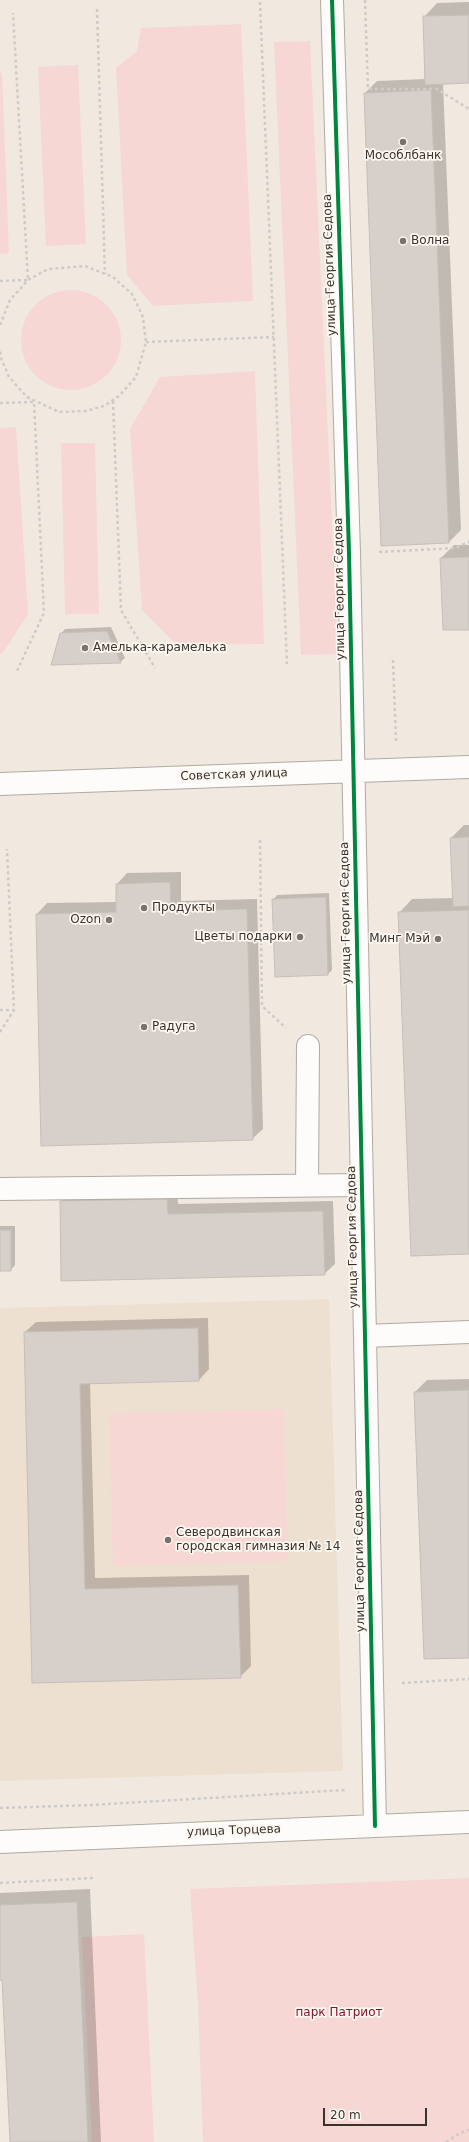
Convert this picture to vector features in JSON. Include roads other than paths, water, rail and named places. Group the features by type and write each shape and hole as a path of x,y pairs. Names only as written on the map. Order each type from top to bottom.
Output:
{"street":[{"name":"улица Георгия Седова","path":"332,0 349,553 375,1826"},
{"name":"Советская улица","path":"0,784 469,767"},
{"path":"307,1185 308,1046"},
{"path":"0,1189 362,1185"},
{"path":"365,1336 469,1332"},
{"name":"улица Торцева","path":"0,1842 469,1822"}],"place":[{"name":"Мособлбанк","path":"403,142"},
{"name":"Волна","path":"403,241"},
{"name":"Амелька-карамелька","path":"85,648"},
{"name":"Продукты","path":"144,908"},
{"name":"Ozon","path":"109,920"},
{"name":"Цветы подарки","path":"300,937"},
{"name":"Минг Мэй","path":"438,939"},
{"name":"Радуга","path":"144,1027"},
{"name":"Северодвинская городская гимназия № 14","path":"168,1540"}],"park label":[{"name":"парк Патриот","path":"339,2013"}]}
